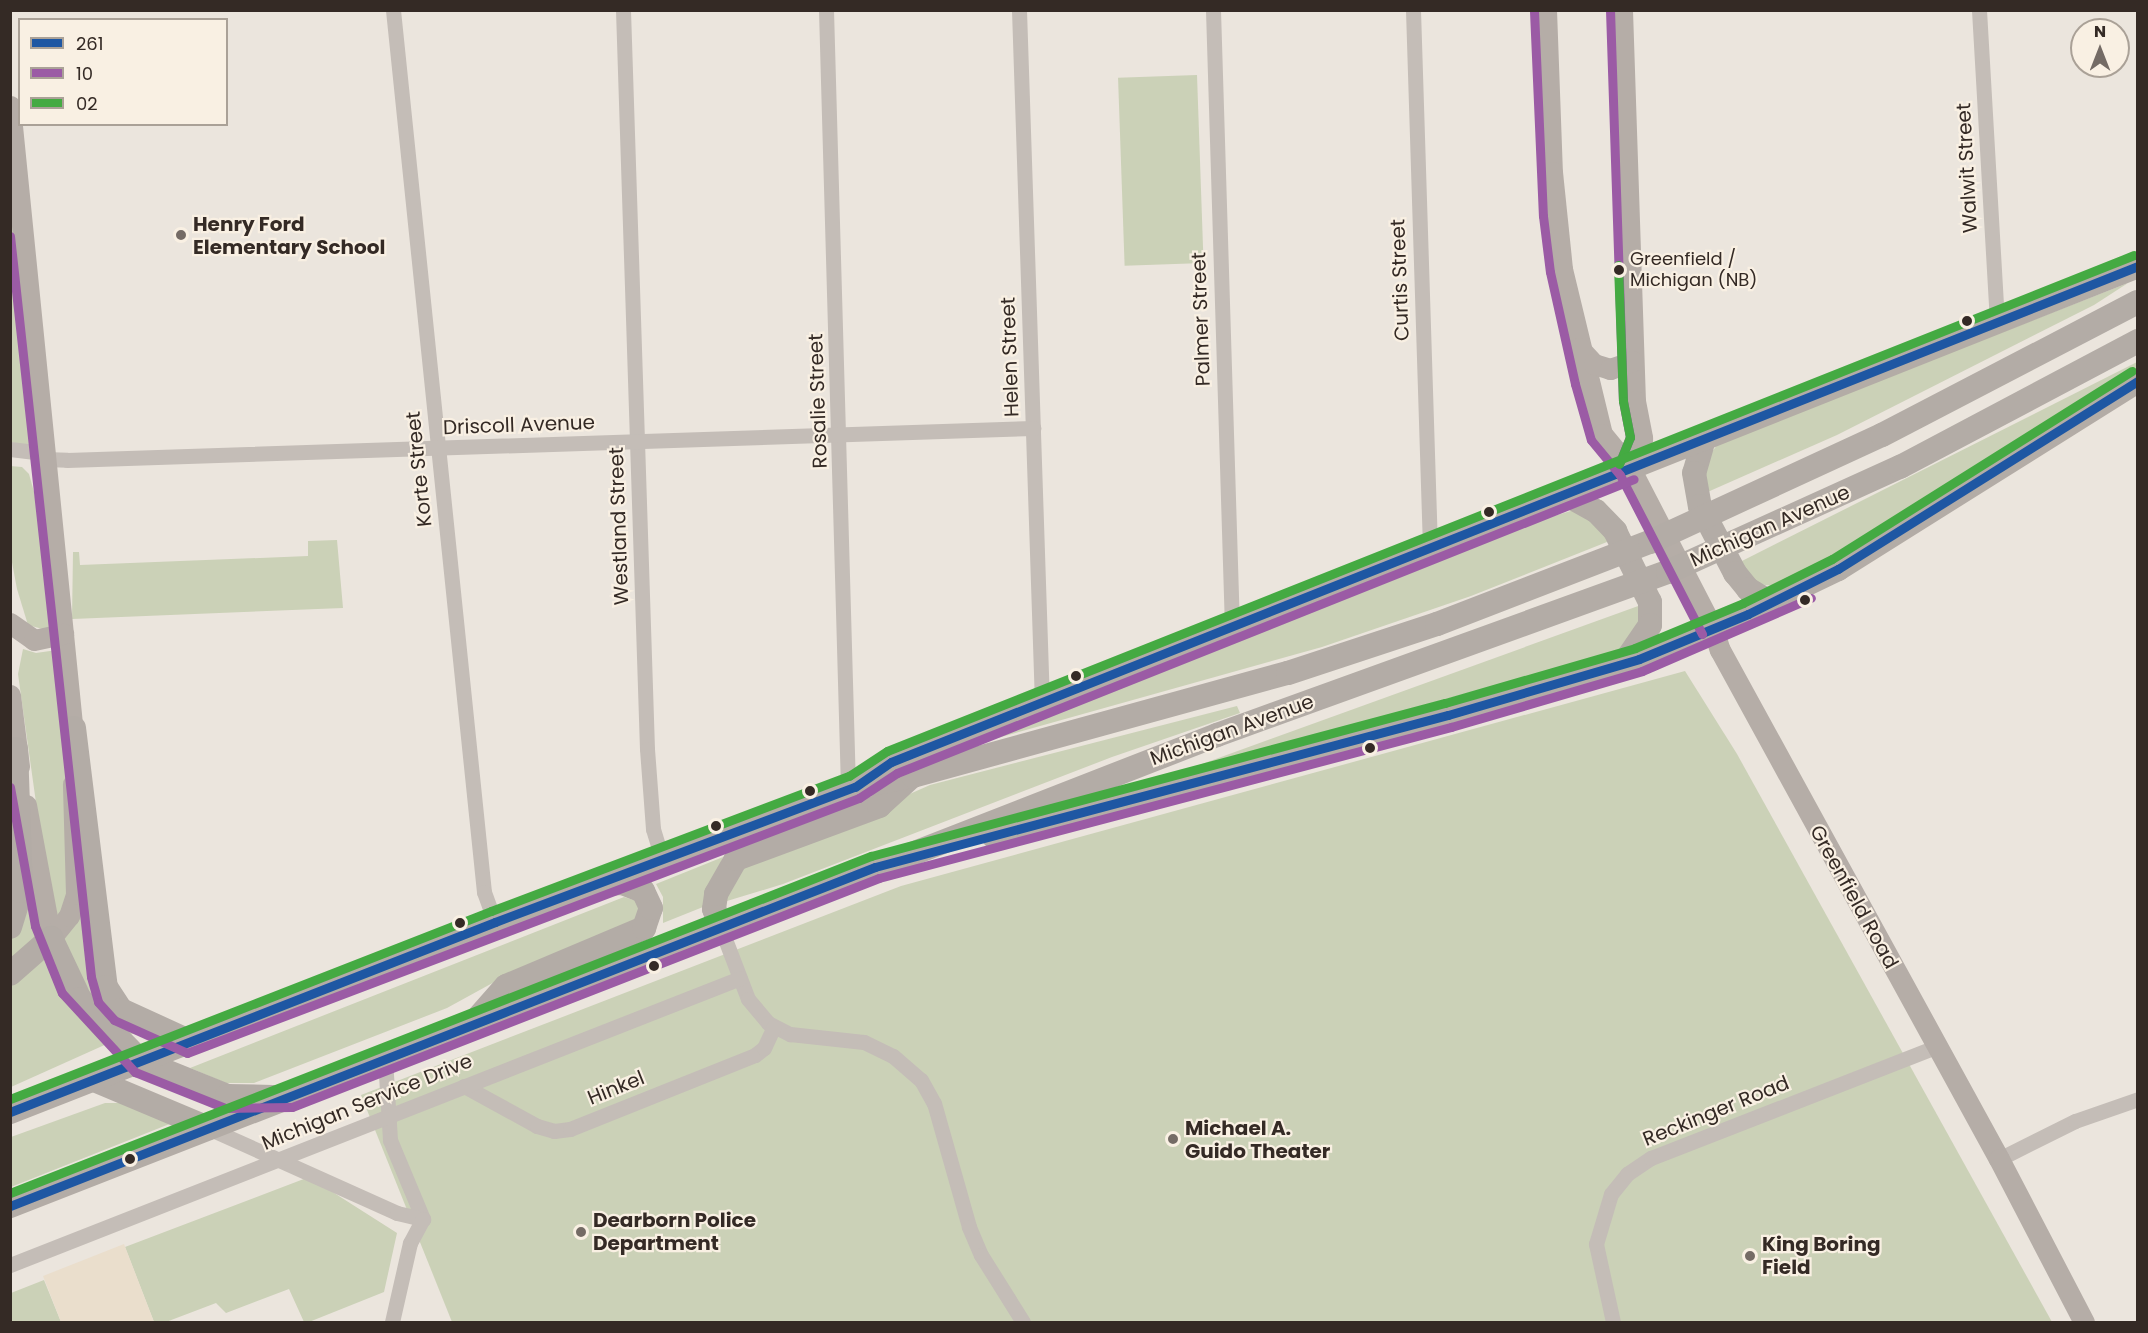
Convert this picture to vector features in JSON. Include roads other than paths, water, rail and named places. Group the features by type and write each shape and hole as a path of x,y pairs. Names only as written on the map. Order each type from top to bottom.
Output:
{"main road":[{"name":"Greenfield Road","path":"1546,10 1555,213 1579,348 1602,434 1630,468 1713,629 1720,650 1999,1159 2084,1323"},
{"path":"1622,10 1633,361 1642,438 1630,468"},
{"path":"10,106 63,634 106,987 121,1010 189,1041"},
{"path":"851,788 891,762 2138,266"},
{"name":"Michigan Avenue","path":"10,1112 495,922 851,788 913,776 1288,673 1460,616 1682,527 1882,435 2138,302"},
{"name":"Michigan Avenue","path":"10,1206 720,926 1217,735 1668,572 1900,467 2138,341"},
{"path":"1579,348 1594,364 1610,369 1633,361"},
{"path":"875,867 1448,715 1624,663 1713,629 1838,569 2138,381"},
{"path":"1704,439 1694,473 1700,506 1735,573 1748,589 1771,603"},
{"path":"1565,494 1596,511 1614,531 1647,594 1652,610 1650,625 1624,663"},
{"path":"10,623 34,640 63,634"},
{"path":"10,695 16,749 51,938 80,999 141,1061 227,1096 291,1095"},
{"path":"10,974 51,938 69,916 76,894 74,728"},
{"path":"10,927 21,891 16,749"},
{"path":"720,926 714,909 716,894 736,859 879,806 913,776"},
{"path":"475,1022 506,986 644,928 651,908 643,891 622,884 596,885"},
{"path":"94,1080 208,1128"}],"street":[{"name":"Korte Street","path":"393,10 484,892 495,922"},
{"name":"Westland Street","path":"623,10 647,749 653,829 662,859"},
{"name":"Rosalie Street","path":"826,10 851,788"},
{"name":"Helen Street","path":"1019,10 1042,702"},
{"name":"Palmer Street","path":"1213,10 1232,627"},
{"name":"Curtis Street","path":"1413,10 1430,549"},
{"name":"Walwit Street","path":"1979,10 1997,322"},
{"name":"Driscoll Avenue","path":"10,449 35,452 44,459 1033,428"},
{"path":"720,926 748,999 771,1025 790,1034 864,1042 893,1056 921,1080 934,1103 974,1238 1023,1323"},
{"name":"Michigan Service Drive","path":"10,1265 740,978"},
{"name":"Hinkel","path":"464,1086 537,1126 558,1131 754,1055 764,1048 771,1025"},
{"name":"Reckinger Road","path":"1613,1323 1596,1244 1611,1194 1627,1174 1651,1158 1936,1047"},
{"path":"385,1058 386,1117 390,1140 423,1220"},
{"path":"1999,1159 2075,1121 2138,1099"},
{"path":"208,1128 397,1213 423,1220"},
{"path":"392,1323 410,1243 423,1220"}],"place":[{"name":"Henry Ford Elementary School","path":"181,235"},
{"name":"Greenfield / Michigan (NB)","path":"1619,270"},
{"name":"Michael A. Guido Theater","path":"1173,1139"},
{"name":"Dearborn Police Department","path":"581,1232"},
{"name":"King Boring Field","path":"1750,1256"}]}
